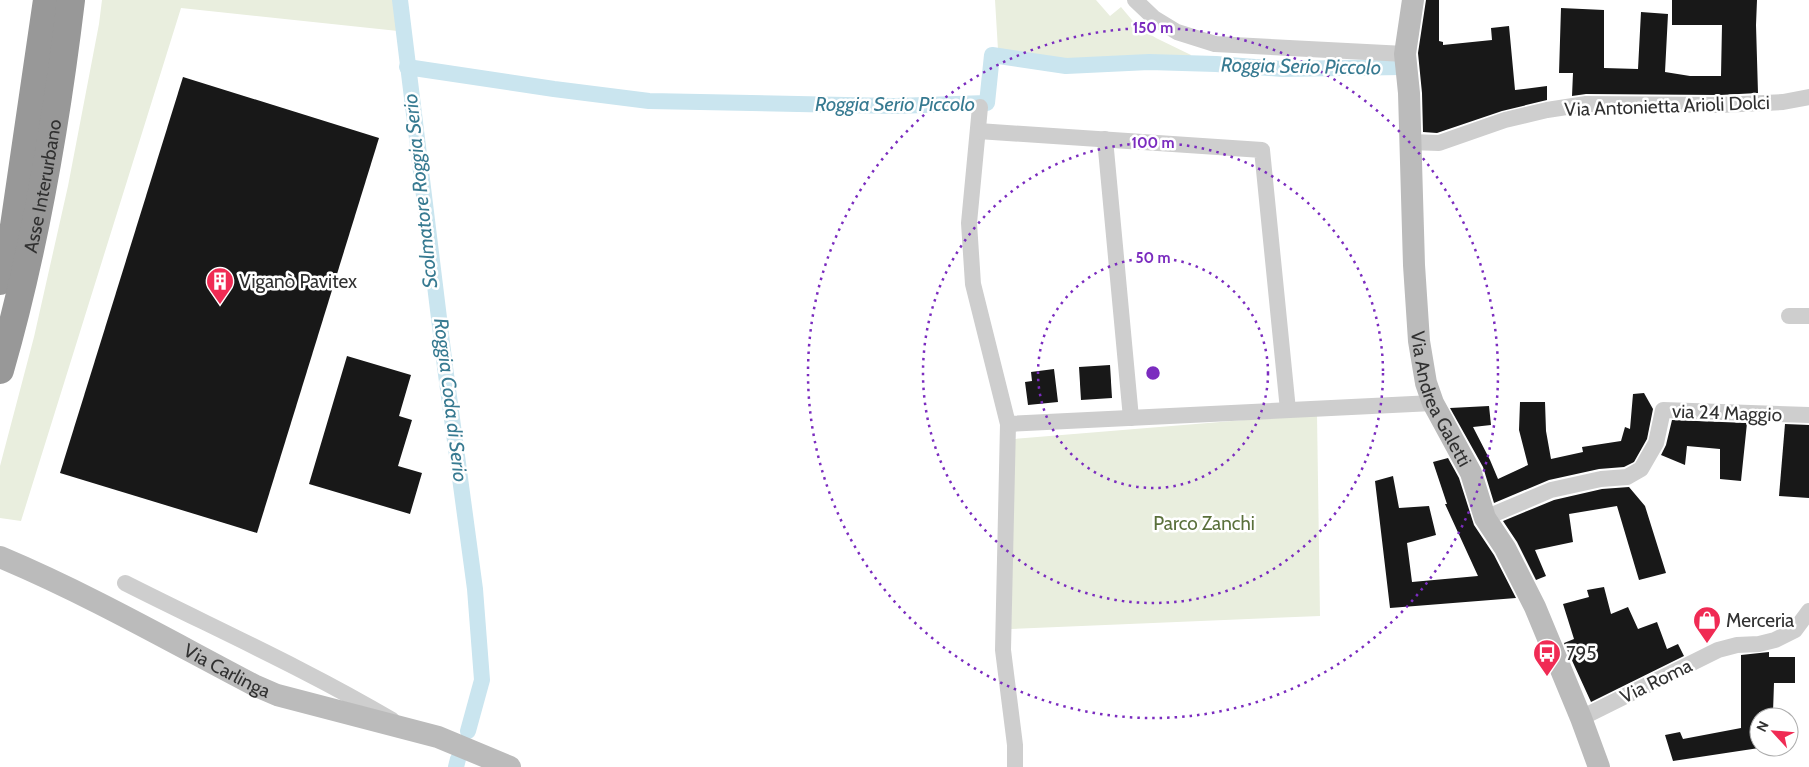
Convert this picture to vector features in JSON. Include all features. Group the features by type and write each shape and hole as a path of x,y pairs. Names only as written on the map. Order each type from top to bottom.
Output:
{"highway":[{"name":"Asse Interurbano","path":"0,281 14,226 47,0"},
{"name":"Asse Interurbano","path":"0,370 12,329 38,219 62,76 71,0"}],"street":[{"path":"1134,0 1154,18 1177,32 1215,44 1405,54"},
{"name":"Via Andrea Galetti","path":"1412,0 1405,54 1414,266 1419,341 1426,383 1433,403 1471,474 1485,518 1505,548 1535,606 1582,718 1598,767"},
{"name":"Via Antonietta Arioli Dolci","path":"1410,142 1440,143 1505,120 1547,110 1586,104 1720,105 1783,102 1809,97"},
{"path":"980,107 969,223 973,284 1008,424 1003,650 1015,745 1015,767"},
{"path":"978,131 1262,150 1288,410"},
{"path":"1105,139 1132,418"},
{"path":"1789,316 1809,316"},
{"path":"1008,424 1433,403"},
{"name":"via 24 Maggio","path":"1485,518 1550,490 1600,479 1627,477 1641,469 1656,443 1662,410 1809,415"},
{"name":"Via Carlinga","path":"0,557 45,576 254,685 277,695 438,737 510,767"},
{"path":"125,583 356,698 405,727"},
{"name":"Via Roma","path":"1582,718 1718,650 1737,645 1760,644 1775,640 1795,630 1809,611"}],"green space":[{"path":"102,0 394,0 398,31 181,8 21,521 0,518 0,466 34,337 68,186"},
{"path":"995,0 1096,0 1110,16 1121,7 1137,26 1156,38 1191,55 1189,59 1147,57 1070,61 998,50"},
{"name":"Parco Zanchi","path":"1317,414 1320,616 1011,629 1014,439"}],"building":[{"path":"1426,0 1439,0 1439,41 1443,42 1443,45 1492,40 1491,28 1509,26 1515,90 1547,86 1547,100 1502,111 1437,133 1423,132 1418,53"},
{"path":"1672,0 1757,0 1758,93 1720,95 1586,94 1572,96 1573,73 1559,73 1561,8 1604,10 1604,68 1638,69 1641,12 1668,14 1665,72 1690,76 1721,76 1722,25 1672,25"},
{"name":"Viganò Pavitex","path":"183,77 379,138 257,533 60,473"},
{"path":"347,356 411,375 399,416 412,420 398,466 422,473 410,514 309,484"},
{"path":"1110,365 1112,398 1081,400 1079,367"},
{"path":"1054,369 1058,402 1028,405 1025,382 1032,381 1031,372"},
{"path":"1644,393 1653,409 1647,439 1634,462 1624,467 1599,469 1549,480 1494,503 1483,467 1450,408 1489,406 1491,425 1473,427 1498,479 1528,465 1519,430 1520,402 1545,402 1546,431 1551,459 1583,452 1582,447 1621,441 1625,427 1630,429 1633,394"},
{"path":"1672,420 1747,423 1741,481 1720,479 1720,449 1687,446 1685,465 1661,455 1666,445"},
{"path":"1785,424 1809,425 1809,498 1779,496"},
{"path":"1448,458 1459,478 1474,525 1494,555 1516,598 1390,608 1375,481 1393,476 1399,508 1429,506 1436,535 1407,543 1412,582 1478,576 1445,504 1447,504 1433,462"},
{"path":"1629,487 1645,506 1666,573 1639,580 1617,506 1569,514 1573,542 1535,550 1546,576 1536,580 1517,542 1503,521 1554,500 1602,489"},
{"path":"1604,587 1611,614 1628,607 1638,629 1657,622 1667,649 1678,644 1684,656 1591,702 1564,643 1574,639 1563,604 1589,597 1587,590"},
{"path":"1769,652 1769,657 1795,657 1795,683 1774,683 1773,707 1749,707 1749,750 1673,761 1665,735 1680,732 1683,739 1741,728 1741,655"}],"waterway":[{"name":"Roggia Coda di Serio","path":"400,0 445,367 475,589 482,680 468,731"},
{"name":"Roggia Serio Piccolo","path":"407,67 649,101 894,106 987,103 992,55 1066,66 1149,62 1216,64 1282,69 1401,67"},
{"name":"Roggia Coda di Serio","path":"456,767 458,759"}],"place":[{"name":"Viganò Pavitex","path":"220,305"},
{"name":"Merceria","path":"1707,644"},
{"name":"795","path":"1547,677"}],"water label":[{"name":"Scolmatore Roggia Serio","path":"420,191"}]}
